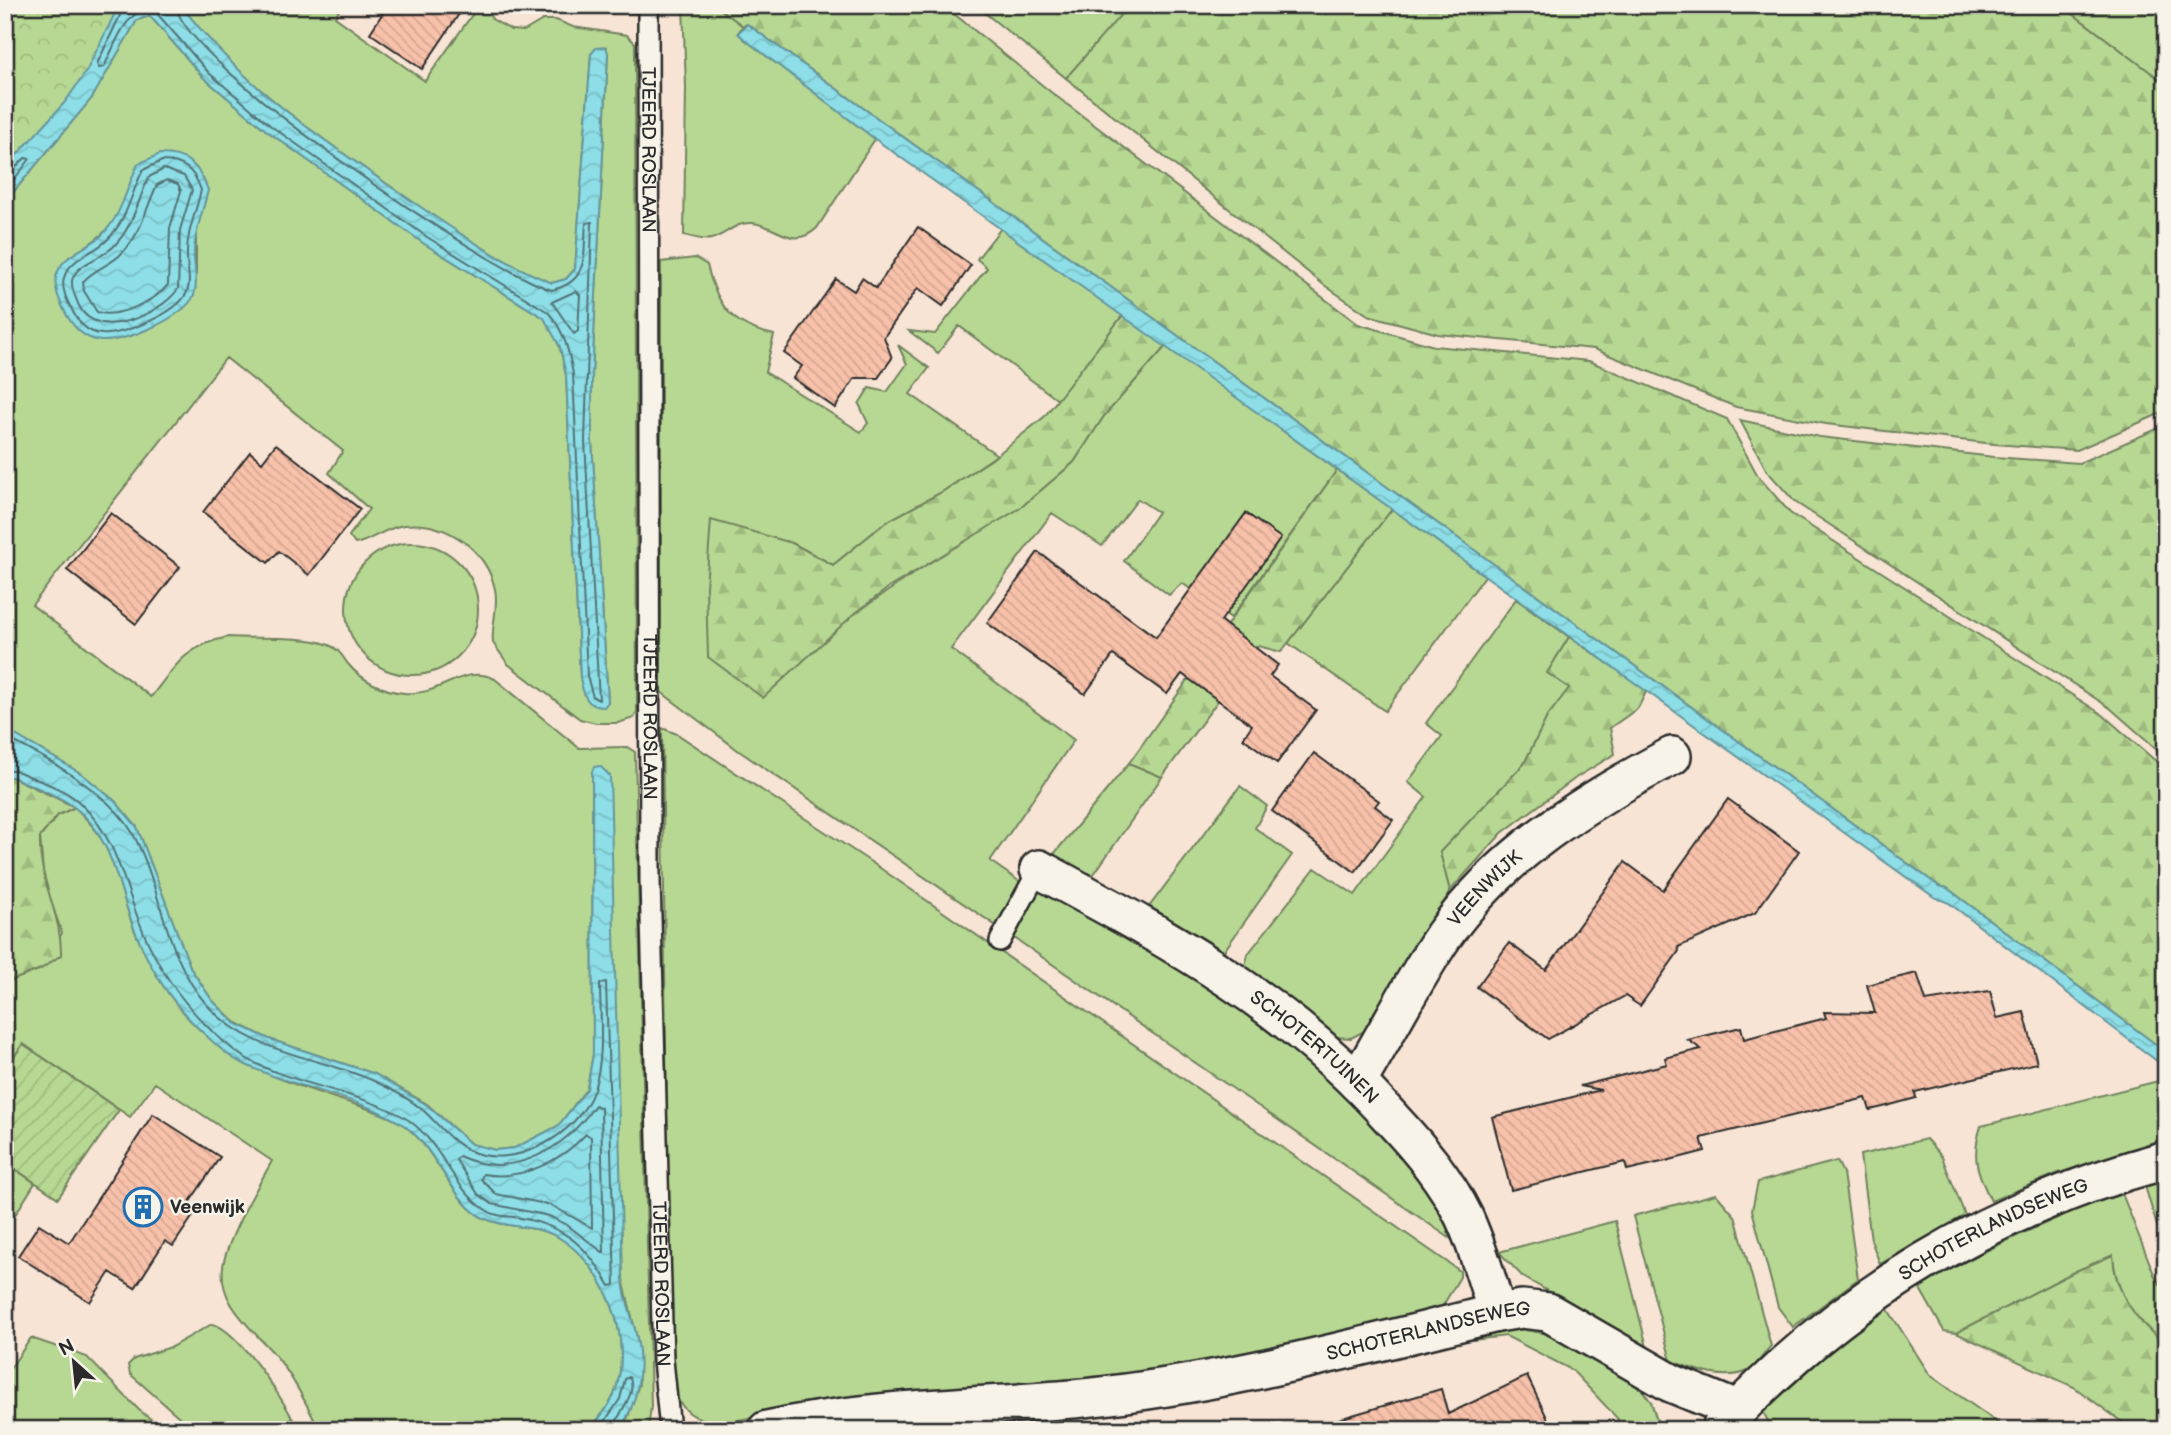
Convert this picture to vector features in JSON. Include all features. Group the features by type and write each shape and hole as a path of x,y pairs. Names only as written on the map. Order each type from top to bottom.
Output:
{"street":[{"name":"VEENWIJK","path":"1357,1082 1415,979 1446,933 1497,876 1563,819 1672,756"},
{"name":"SCHOTERTUINEN","path":"1039,869 1140,923 1229,976 1321,1048 1357,1082 1416,1145 1450,1192 1477,1249 1497,1312"},
{"name":"SCHOTERLANDSEWEG","path":"767,1430 892,1410 1083,1398 1169,1387 1289,1365 1497,1312 1522,1310 1548,1312 1671,1383 1728,1420 1797,1352 1842,1314 1938,1252 2057,1195 2166,1160"}],"lane":[{"name":"TJEERD ROSLAAN","path":"648,5 650,881 663,1372 670,1430"},
{"path":"1000,941 1039,869"}],"green space":[{"path":"5,5 129,5 73,100 5,173"},
{"path":"181,5 342,5 335,17 425,81 479,5 484,5 492,19 511,30 524,31 543,20 556,20 573,27 627,35 635,43 637,712 634,718 618,723 596,723 580,719 508,664 493,643 496,596 490,575 483,561 462,540 435,527 405,525 391,528 355,544 349,536 369,509 329,473 343,451 226,358 32,605 151,697 182,659 213,641 228,637 307,640 332,647 359,675 373,684 396,692 417,693 472,675 495,679 579,748 627,747 635,752 651,1406 648,1430 619,1430 628,1417 639,1384 637,1338 623,1279 616,1096 592,772 593,1054 587,1088 558,1126 515,1148 495,1150 471,1144 427,1104 375,1074 269,1039 235,1022 212,1000 191,969 137,827 115,801 82,774 5,729 5,202 92,98 137,20 150,16 204,78 267,131 423,243 544,318 549,324 559,345 566,375 580,677 608,701 592,441 592,375 608,54 606,47 591,54 575,269 566,279 552,283 472,242 338,150 254,84 204,34","holes":["208,190 196,232 196,276 184,308 131,336 69,257 109,227 124,200"]},
{"path":"602,5 638,5 635,13 602,13"},
{"path":"683,5 715,5 743,26 738,33 743,38 875,139 817,228 808,234 792,237 761,225 746,223 711,239 684,235 686,87"},
{"path":"715,5 943,5 1052,93 1358,324 1434,346 1589,361 1727,419 1758,476 1790,513 2103,715 2166,770 2166,1052 1947,888 1939,886 747,24 743,26"},
{"path":"975,5 1129,5 1129,7 1066,78"},
{"path":"1129,5 2061,5 2166,84 2166,411 2077,450 1994,444 1826,424 1736,407 1594,349 1438,334 1368,315 1324,285 1066,78"},
{"path":"2061,5 2166,5 2166,84"},
{"path":"1001,228 1123,315 1058,400 959,326 938,353 909,331 935,334 987,268 977,259"},
{"path":"695,258 707,265 716,292 728,312 747,326 774,335 765,372 861,432 868,423 859,404 869,388 887,392 907,364 898,345 929,368 910,394 997,455 942,492 886,522 833,565 792,543 853,615 945,552 1020,508 1074,462 1104,416 1166,346 1337,470 1231,618 1182,583 1169,595 1124,561 1158,512 1138,499 1102,546 1052,513 951,649 1074,740 990,861 1023,884 998,927 739,751 661,692 661,262"},
{"path":"1123,315 1166,346 1104,416 1074,462 1020,508 888,588 853,615 763,698 708,657 706,587 711,520 792,543 833,565 886,522 942,492 992,459 1044,417"},
{"path":"1740,420 1820,437 1994,457 2079,463 2166,425 2166,757 2110,708 1795,502 1767,471"},
{"path":"1337,470 1392,509 1281,652 1258,646 1162,777 1129,763"},
{"path":"1392,509 1485,576 1385,711 1288,643"},
{"path":"412,543 437,548 459,562 473,584 478,609 473,634 459,656 437,670 412,675 387,670 365,656 351,634 346,609 351,584 365,562 387,548"},
{"path":"1516,599 1569,637 1548,672 1570,688 1547,717 1524,764 1440,852 1450,891 1378,1024 1351,1038 1333,1037 1244,969 1248,954 1315,868 1355,895 1426,797 1408,782 1442,736 1426,723"},
{"path":"1569,637 1647,690 1638,708 1610,728 1615,754 1577,777 1502,833 1450,891 1440,852 1524,764 1547,717 1569,688 1547,673"},
{"path":"662,728 677,734 880,868 1460,1271 1460,1277 1439,1312 1319,1340 1103,1381 774,1412 730,1421 715,1422 690,1413 681,1404 674,1389 668,1210"},
{"path":"1129,763 1162,777 1089,881 1049,860"},
{"path":"5,777 12,777 75,807 58,815 40,837 40,853 58,925 61,955 41,969 5,983"},
{"path":"1240,786 1267,806 1255,828 1292,855 1224,951 1149,907"},
{"path":"75,807 94,828 105,846 146,956 168,993 196,1026 228,1052 261,1071 376,1111 399,1122 424,1145 463,1202 474,1212 495,1222 531,1228 558,1237 590,1266 603,1285 612,1307 621,1352 620,1374 614,1395 589,1430 319,1430 289,1373 246,1324 229,1300 224,1287 222,1272 229,1245 272,1161 155,1083 130,1117 23,1044 5,1070 5,983 41,969 62,933 44,883 40,837 58,815"},
{"path":"1038,888 1123,930 1279,1032 1408,1158 1464,1248 1010,935"},
{"path":"23,1044 119,1110 58,1198 5,1162 5,1070"},
{"path":"2166,1079 2166,1138 2056,1174 1991,1201 1977,1164 1976,1147 1981,1126"},
{"path":"1926,1139 1942,1157 1965,1215 1880,1264 1871,1240 1860,1155"},
{"path":"1837,1161 1843,1173 1858,1279 1793,1327 1778,1307 1752,1210 1758,1182"},
{"path":"5,1162 35,1183 5,1231"},
{"path":"2166,1181 2166,1256 2145,1186"},
{"path":"2121,1191 2156,1279 2166,1292 2166,1345 2145,1326 2129,1306 2118,1283 2113,1256 2076,1271 1956,1333 1944,1331 1919,1287 2018,1236"},
{"path":"1716,1194 1735,1216 1771,1346 1751,1369 1729,1375 1709,1373 1671,1361 1633,1216"},
{"path":"1615,1221 1647,1347 1523,1277 1499,1252"},
{"path":"2113,1255 2118,1282 2129,1306 2146,1327 2166,1345 2166,1430 2133,1430 2074,1387 1956,1333 2076,1271"},
{"path":"1887,1308 1930,1375 2008,1430 1773,1430 1763,1412 1833,1348"},
{"path":"212,1324 235,1339 261,1369 298,1430 194,1430 130,1374 128,1365 134,1359 171,1347"},
{"path":"1511,1328 1556,1335 1596,1358 1642,1390 1651,1402 1660,1430 1611,1430 1618,1419 1572,1370 1506,1336 1474,1340 1471,1335"},
{"path":"31,1338 87,1357 139,1410 165,1430 25,1430 5,1417 5,1376"}],"water":[{"path":"119,5 181,5 229,60 309,129 472,241 511,264 552,283 566,279 575,269 591,54 596,48 606,47 608,53 592,375 592,441 608,702 604,707 589,702 580,677 566,375 560,347 544,318 423,243 267,131 204,78 150,16 137,20 92,98 5,202 5,168 65,102 86,72"},
{"path":"747,24 1939,886 1947,888 2166,1052 2166,1068 1949,903 1934,897 875,139 743,38 738,33"},
{"path":"160,154 178,156 191,163 201,174 208,190 195,244 194,295 179,312 153,327 124,338 94,340 78,330 70,320 57,293 56,277 69,257 96,240 109,227 138,164"},
{"path":"5,729 82,774 115,801 137,827 191,969 212,1000 235,1023 269,1039 375,1074 427,1105 471,1144 495,1150 515,1148 558,1126 587,1089 593,1054 592,772 594,767 600,766 610,776 623,1279 640,1359 635,1396 619,1430 589,1430 614,1395 620,1374 621,1352 612,1307 603,1285 590,1266 558,1237 531,1228 495,1222 474,1212 463,1201 424,1145 399,1122 360,1104 256,1069 236,1060 215,1044 176,1004 152,968 134,928 112,863 87,818 52,794 12,777 5,777"}],"building":[{"path":"388,5 465,5 422,69 370,33"},
{"path":"918,227 971,265 943,306 918,288 884,337 892,358 878,378 855,378 835,408 793,378 802,366 784,353 836,279 854,291 862,278 876,288"},
{"path":"276,444 360,509 309,575 279,551 268,563 203,512 250,452 262,462"},
{"path":"111,513 180,567 136,624 67,570"},
{"path":"1246,513 1281,538 1221,621 1278,665 1270,676 1316,710 1277,763 1243,738 1252,725 1182,674 1167,694 1113,655 1085,694 987,623 1038,552 1156,637"},
{"path":"1314,753 1379,801 1375,806 1393,820 1355,872 1272,811"},
{"path":"1728,799 1799,851 1755,913 1678,947 1679,951 1640,1006 1625,996 1548,1039 1477,987 1509,943 1546,970 1625,862 1663,890"},
{"path":"1917,973 1926,1001 1990,991 1997,1018 2024,1012 2037,1063 1915,1092 1916,1098 1870,1110 1866,1098 1701,1138 1705,1151 1666,1161 1627,1170 1625,1162 1511,1190 1492,1117 1601,1090 1580,1086 1667,1064 1665,1058 1701,1049 1688,1040 1741,1027 1744,1039 1826,1018 1824,1012 1875,1013 1867,985"},
{"name":"Veenwijk","path":"153,1114 220,1157 189,1203 197,1210 173,1246 165,1241 135,1288 110,1272 90,1302 18,1256 39,1224 69,1243"},
{"path":"1527,1376 1553,1430 1334,1430 1332,1421 1441,1389 1448,1414"}],"place":[{"name":"Veenwijk","path":"143,1207"}]}
